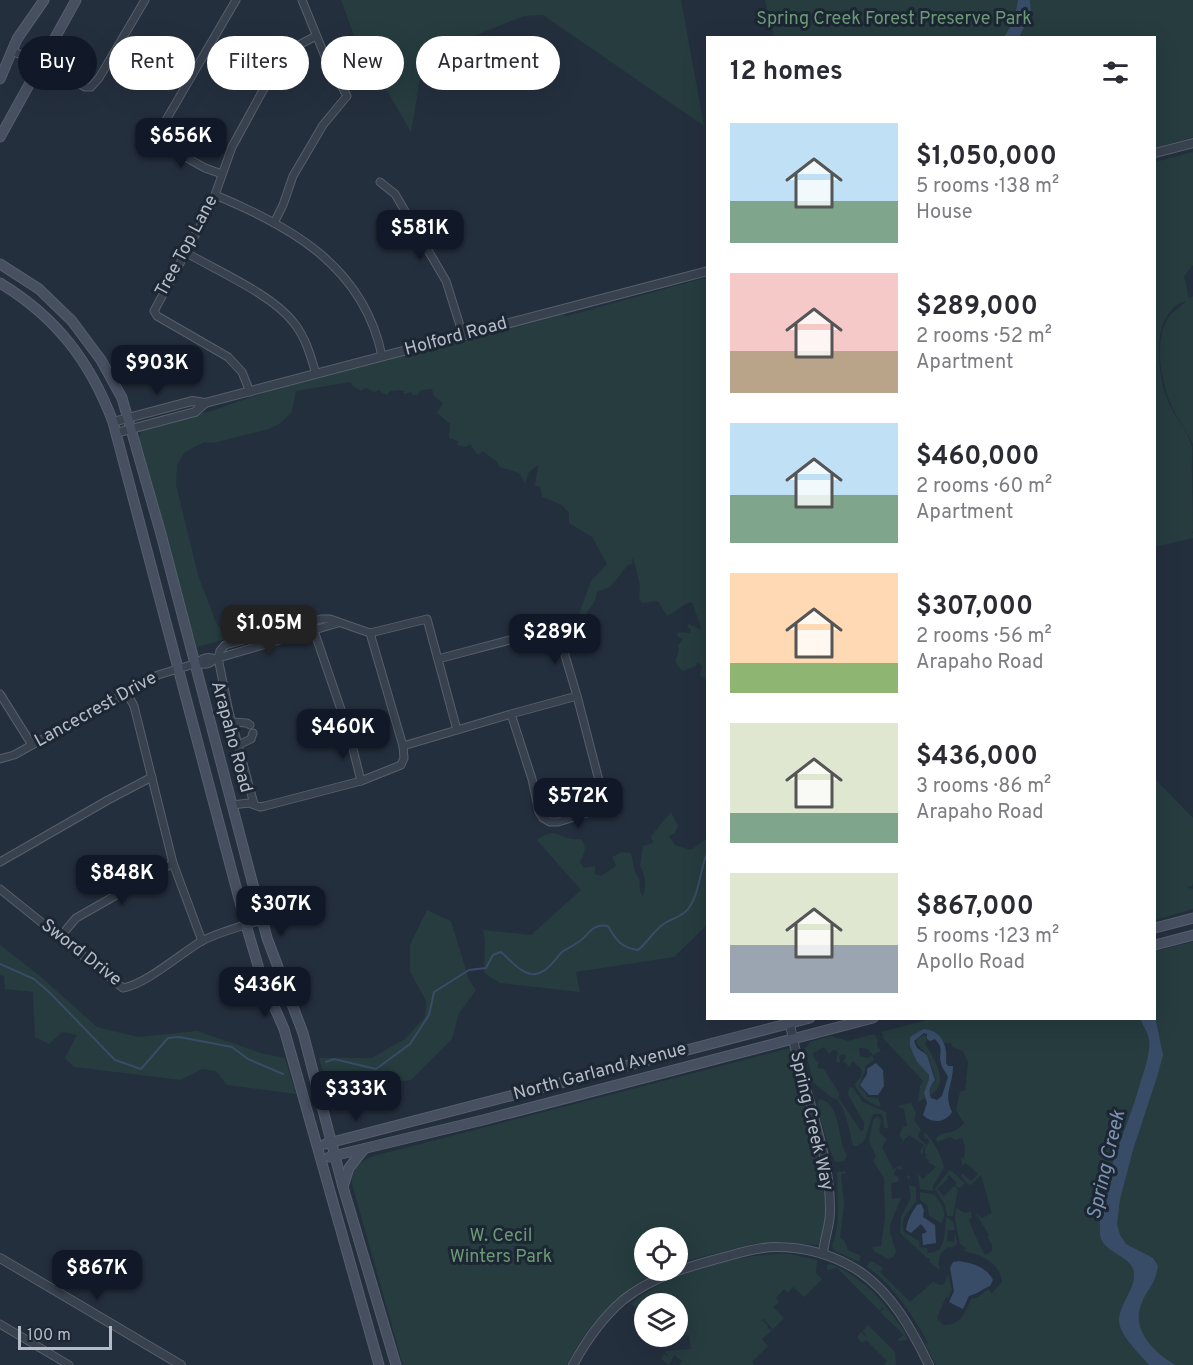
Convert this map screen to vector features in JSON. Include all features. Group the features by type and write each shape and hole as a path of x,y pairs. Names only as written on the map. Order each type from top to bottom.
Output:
{"main road":[{"path":"0,80 23,28 44,0"},
{"path":"55,36 76,0"},
{"path":"0,137 25,90"},
{"name":"Arapaho Road","path":"0,264 39,289 76,326 102,360 122,398 262,921 278,972 303,1033 334,1155"},
{"name":"Arapaho Road","path":"0,283 31,304 63,336 92,376 113,422 246,925 262,979 284,1029 317,1146"},
{"path":"63,336 76,326"},
{"path":"1156,928 1189,919"},
{"path":"1156,945 1193,935"},
{"name":"North Garland Avenue","path":"317,1146 802,1020"},
{"name":"North Garland Avenue","path":"321,1159 866,1020"},
{"path":"317,1146 379,1365"},
{"path":"343,1186 352,1163 364,1149"},
{"path":"334,1155 396,1365"},
{"path":"346,1250 359,1246"},
{"path":"372,1339 387,1335"}],"street":[{"path":"97,80 145,0"},
{"path":"222,174 197,164 162,144 158,139 159,132 236,0"},
{"path":"274,223 293,176 323,125 347,96 316,36 302,0"},
{"name":"Tree Top Lane","path":"250,392 242,372 228,357 157,316 154,311 215,195 232,147 278,65 295,47 316,36"},
{"path":"11,51 18,54"},
{"path":"1156,153 1193,143"},
{"path":"380,182 395,194 446,281 463,335"},
{"path":"215,195 274,223 314,247 335,265 347,279 367,311 382,356"},
{"path":"185,252 282,310 294,323 303,338 316,374"},
{"name":"Holford Road","path":"113,422 192,401 205,403 250,392 706,272"},
{"name":"Holford Road","path":"116,433 195,411 205,403"},
{"path":"254,804 216,658 312,626 338,623 370,633 427,619 457,730"},
{"path":"438,659 578,622"},
{"path":"312,626 349,733 361,781"},
{"path":"511,714 543,819 558,822 597,810 603,801 577,696 557,628"},
{"path":"232,805 249,802 266,806 361,781 401,765 404,758 403,746 370,633"},
{"name":"Lancecrest Drive","path":"0,759 14,755 158,675 194,664"},
{"path":"127,693 134,706 173,863 202,941"},
{"path":"0,694 32,745"},
{"path":"403,746 577,696"},
{"path":"231,722 247,723 251,729 251,739 238,745"},
{"path":"0,862 152,777"},
{"path":"60,937 76,918 173,863"},
{"name":"Sword Drive","path":"0,889 123,988 151,975 202,941 262,921"},
{"name":"Spring Creek Way","path":"790,1023 792,1040 817,1132 828,1187 831,1209 823,1254"},
{"path":"573,1365 589,1338 608,1315 623,1300 650,1283 695,1264 764,1248 790,1248 823,1254 858,1271 880,1289 900,1313 929,1365"},
{"path":"0,1258 182,1365"},
{"path":"0,1324 69,1365"}],"green space":[{"path":"341,0 681,0 704,126 543,15 524,16 474,36 416,36 416,90 418,90 411,132 386,90 404,90 404,36 355,36"},
{"name":"Spring Creek Forest Preserve Park","path":"765,0 1193,0 1193,137 1156,148 1156,36 774,36"},
{"path":"1193,152 1193,265 1184,276 1189,298 1193,296 1193,444 1188,435 1192,448 1193,531 1191,535 1193,533 1193,538 1156,547 1156,162","holes":["1186,301 1167,320 1161,341 1160,364 1172,407 1187,433 1173,411 1163,387 1159,359 1159,344 1166,317 1174,307"]},
{"path":"706,278 706,680 700,675 702,666 697,662 696,666 683,671 676,664 678,645 683,639 677,636 679,632 690,633 691,630 687,627 689,624 702,630 692,602 667,616 658,601 642,603 639,599 640,585 633,557 632,564 628,565 610,587 597,592 595,601 586,614 579,614 591,581 607,564 592,537 569,523 569,513 562,505 542,497 540,486 535,486 538,465 529,472 525,483 519,473 500,467 483,451 478,455 470,444 466,447 457,445 458,441 449,438 450,424 437,413 443,403 434,396 432,389 421,390 417,395 411,392 404,394 404,391 399,390 390,391 387,395 380,390 374,392 366,388 361,391 350,382 296,391 292,412 279,424 269,429 214,443 204,442 185,452 177,465 176,485 199,578 216,622 226,639 197,647 178,588 139,440 142,430 214,410 269,391 562,315 567,316"},
{"path":"1156,780 1193,818 1193,883 1192,886 1186,887 1193,889 1193,909 1156,920"},
{"path":"671,812 678,826 675,833 669,836 675,845 691,850 706,839 706,924 674,957 576,972 580,992 500,983 484,973 483,930 531,935 581,890 537,840 544,835 555,833 568,838 581,839 585,848 580,862 584,868 595,866 595,874 601,876 616,866 612,857 622,852 631,853 643,896 645,881 640,866 643,846 653,843 651,836"},
{"path":"427,910 451,921 469,980 476,990 459,1013 452,1039 411,1080 377,1085 326,1082 319,1058 372,1058 405,1039 425,1017 426,1000 410,972 410,945"},
{"path":"1193,942 1193,1365 936,1365 915,1325 926,1344 928,1343 909,1312 894,1291 867,1267 872,1261 883,1268 880,1272 910,1302 933,1282 944,1284 948,1274 952,1290 948,1298 946,1297 937,1318 943,1325 958,1321 971,1299 978,1297 988,1289 992,1293 1002,1282 994,1264 983,1257 964,1251 966,1248 960,1244 955,1219 956,1208 965,1213 971,1211 972,1218 969,1219 985,1255 992,1251 992,1245 987,1236 989,1235 975,1212 982,1218 992,1213 981,1175 971,1185 961,1175 963,1174 971,1181 978,1174 966,1163 962,1165 961,1156 964,1160 965,1147 962,1138 955,1140 950,1137 937,1142 936,1138 956,1130 964,1123 956,1110 960,1092 965,1090 968,1062 963,1051 952,1047 951,1043 945,1043 930,1030 923,1029 910,1037 917,1062 929,1075 924,1093 925,1098 918,1102 923,1081 882,1037 884,1036 881,1032 927,1020 1156,1020 1156,951"},
{"path":"0,945 40,976 97,1027 138,1037 197,1031 261,1053 285,1058 296,1094 227,1085 216,1071 202,1069 181,1080 74,1067 65,1058 77,1035 62,1032 49,1044 35,1037 33,992 5,989 4,976 0,975"},
{"path":"874,1034 881,1051 873,1055 868,1049 859,1048 860,1056 868,1058 872,1055 874,1060 864,1067 866,1068 859,1086 867,1097 878,1098 881,1107 859,1093 855,1084 861,1077 862,1070 853,1061 849,1067 843,1062 846,1057 844,1054 839,1056 840,1063 836,1061 838,1053 836,1050 829,1054 824,1047 812,1054 819,1062 817,1067 823,1068 840,1094 838,1097 861,1131 864,1130 864,1123 848,1094 849,1087 853,1088 863,1102 886,1112 888,1128 884,1128 881,1114 873,1114 862,1144 853,1146 847,1121 837,1099 832,1098 813,1082 805,1049 810,1042 831,1036 848,1041"},
{"path":"925,1035 928,1037 925,1044 936,1063 940,1077 936,1090 930,1095 931,1086 936,1080 928,1056 916,1043 918,1038"},
{"name":"W. Cecil Winters Park","path":"790,1048 822,1174 826,1213 824,1230 818,1245 783,1242 753,1244 688,1260 688,1227 634,1227 634,1281 642,1281 618,1298 595,1322 567,1365 403,1365 352,1184 356,1168 367,1159"},
{"path":"819,1099 832,1107 847,1155 844,1161 835,1162 832,1155 817,1105"},
{"path":"911,1103 916,1113 914,1120 921,1130 919,1133 916,1130 918,1137 927,1146 924,1147 922,1156 920,1151 924,1145 909,1135 903,1141 899,1135 903,1127 907,1126 904,1109 896,1106"},
{"path":"878,1116 881,1120 880,1132 887,1139 882,1147 893,1169 902,1165 901,1170 896,1168 894,1175 899,1181 891,1184 892,1199 901,1198 890,1225 896,1252 888,1259 875,1252 872,1247 881,1246 885,1217 884,1178 873,1161 876,1157 869,1141 873,1120"},
{"path":"924,1132 937,1149 944,1168 933,1186 933,1191 920,1189 918,1174 923,1179 936,1167 925,1158 927,1154 925,1154 925,1148 929,1142 928,1138 925,1139"},
{"path":"949,1170 965,1183 958,1188 955,1185 957,1183 949,1175 948,1179 937,1189 944,1196 954,1186 958,1189 953,1216 947,1216 945,1205 935,1189"},
{"path":"845,1171 846,1173 841,1174 844,1204 840,1238 844,1240 848,1250 861,1256 859,1262 835,1251 832,1246 838,1219 837,1172"},
{"path":"908,1182 909,1185 916,1187 916,1201 904,1218 904,1232 919,1241 920,1247 927,1248 928,1253 939,1249 943,1241 947,1217 953,1222 955,1230 948,1230 947,1241 954,1242 955,1232 957,1244 948,1247 941,1254 940,1270 900,1233 901,1217 911,1198"},
{"path":"920,1192 934,1194 939,1201 944,1212 941,1223 929,1216 927,1205 920,1200"},
{"path":"772,1254 790,1254 817,1260 816,1273 822,1279 804,1297 793,1287 788,1293 784,1289 776,1298 779,1302 773,1307 784,1318 773,1329 764,1320 765,1318 762,1320 768,1326 767,1328 772,1330 762,1339 768,1346 752,1362 754,1365 679,1365 682,1361 674,1355 669,1365 661,1359 664,1354 669,1357 666,1351 691,1349 688,1335 688,1293 646,1293 668,1281 688,1281 688,1273 706,1267"},
{"path":"831,1264 851,1274 875,1294 902,1327 907,1340 898,1341 903,1334 880,1312 884,1309 882,1307 880,1311 837,1268 827,1270 827,1265"},
{"path":"868,1325 895,1352 896,1365 884,1365 887,1361 866,1340 862,1343 857,1337 861,1332 865,1336 866,1334 862,1332"}],"water":[{"path":"1018,0 1030,0 1031,14 1020,36 1005,36 1013,20"},
{"path":"1141,1020 1156,1020 1163,1055 1133,1150 1120,1199 1117,1224 1126,1244 1153,1258 1158,1266 1155,1278 1141,1305 1139,1323 1153,1348 1176,1365 1149,1365 1122,1332 1120,1315 1133,1283 1134,1273 1128,1262 1105,1245 1100,1233 1100,1216 1108,1178 1148,1056 1147,1032"},
{"path":"923,1029 930,1030 939,1036 945,1045 946,1063 948,1066 953,1066 948,1094 952,1112 942,1120 930,1120 923,1115 927,1103 924,1093 929,1075 917,1062 910,1046 910,1037","holes":["924,1033 927,1034 927,1039 930,1041 935,1039 940,1046 941,1065 948,1077 942,1096 937,1100 931,1098 930,1095 930,1089 935,1080 927,1055 917,1048 914,1041"]},
{"path":"876,1063 883,1070 884,1086 878,1095 869,1095 860,1085 867,1074 867,1069"},
{"path":"921,1204 924,1210 923,1217 935,1225 936,1243 923,1245 922,1234 927,1232 921,1224 911,1233 906,1230 913,1211 917,1205"},
{"path":"953,1262 974,1264 983,1269 993,1280 990,1286 969,1296 963,1309 949,1302 954,1291 950,1268"}],"waterway":[{"path":"326,1062 334,1059 376,1069 410,1044 429,1015 434,992 469,970 486,968 493,955 501,952 524,972 538,974 598,926 608,926 623,945 638,950 661,926 686,912 695,896 706,857"},
{"path":"0,964 34,979 115,1060 141,1069 168,1038 179,1037 232,1047 248,1059 283,1074"}],"water label":[{"name":"Spring Creek","path":"1107,1165"}]}
